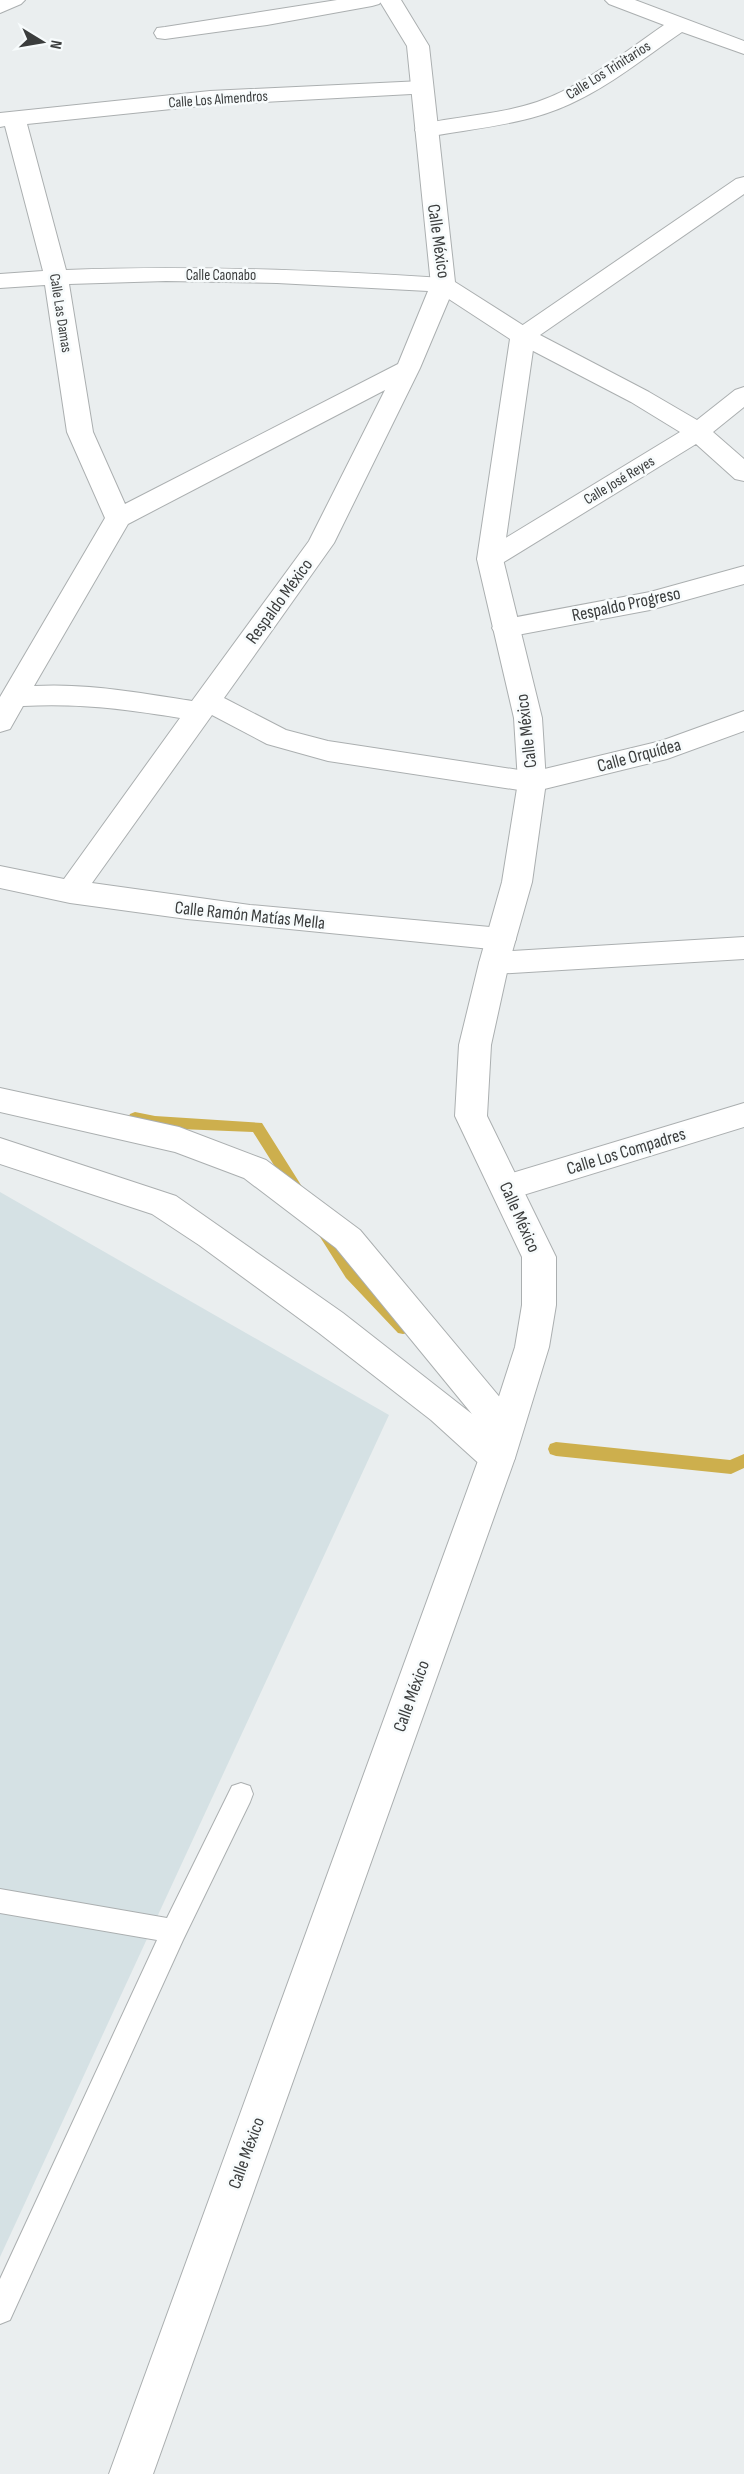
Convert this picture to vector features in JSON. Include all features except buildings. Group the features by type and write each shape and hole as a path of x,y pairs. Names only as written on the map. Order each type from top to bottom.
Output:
{"street":[{"path":"0,7 14,0"},
{"path":"165,33 267,19 372,0"},
{"name":"Calle México","path":"131,2474 504,1435 532,1347 539,1305 539,1257 507,1186 471,1116 475,1045 497,951 517,882 532,782 528,718 490,559 523,336 443,285 418,46 390,0"},
{"path":"616,0 744,48"},
{"name":"Calle Los Trinitarios","path":"426,130 506,116 560,100 597,80 681,23"},
{"name":"Calle Los Almendros","path":"7,119 210,98 423,88"},
{"name":"Calle Las Damas","path":"7,119 56,276 80,432 118,518"},
{"path":"744,184 523,336 640,397 698,432 744,473"},
{"name":"Calle Caonabo","path":"0,281 56,276 270,274 443,285"},
{"name":"Respaldo México","path":"70,892 321,543 408,368 443,285"},
{"path":"0,722 118,518 408,368"},
{"name":"Calle José Reyes","path":"490,559 698,432 744,395"},
{"name":"Respaldo Progreso","path":"506,628 651,601 744,575"},
{"path":"14,697 66,694 203,707 277,737 328,751 532,782"},
{"name":"Calle Orquídea","path":"532,782 668,749 744,721"},
{"name":"Calle Ramón Matías Mella","path":"0,877 70,892 497,951 744,948"},
{"path":"0,1100 179,1140 255,1169 348,1239 504,1435"},
{"name":"Calle Los Compadres","path":"507,1186 744,1115"},
{"path":"0,1151 164,1205 211,1236 331,1323 443,1410 504,1435"}],"lane":[{"path":"0,2310 174,1931 241,1794"},
{"path":"0,1901 174,1931"}],"shaded area":[{"path":"0,1192 389,1415 0,2257"}],"waterway":[{"path":"135,1118 155,1122 257,1127 299,1193"},
{"path":"322,1229 351,1274 403,1328"},
{"path":"556,1449 731,1467 744,1461"}]}
